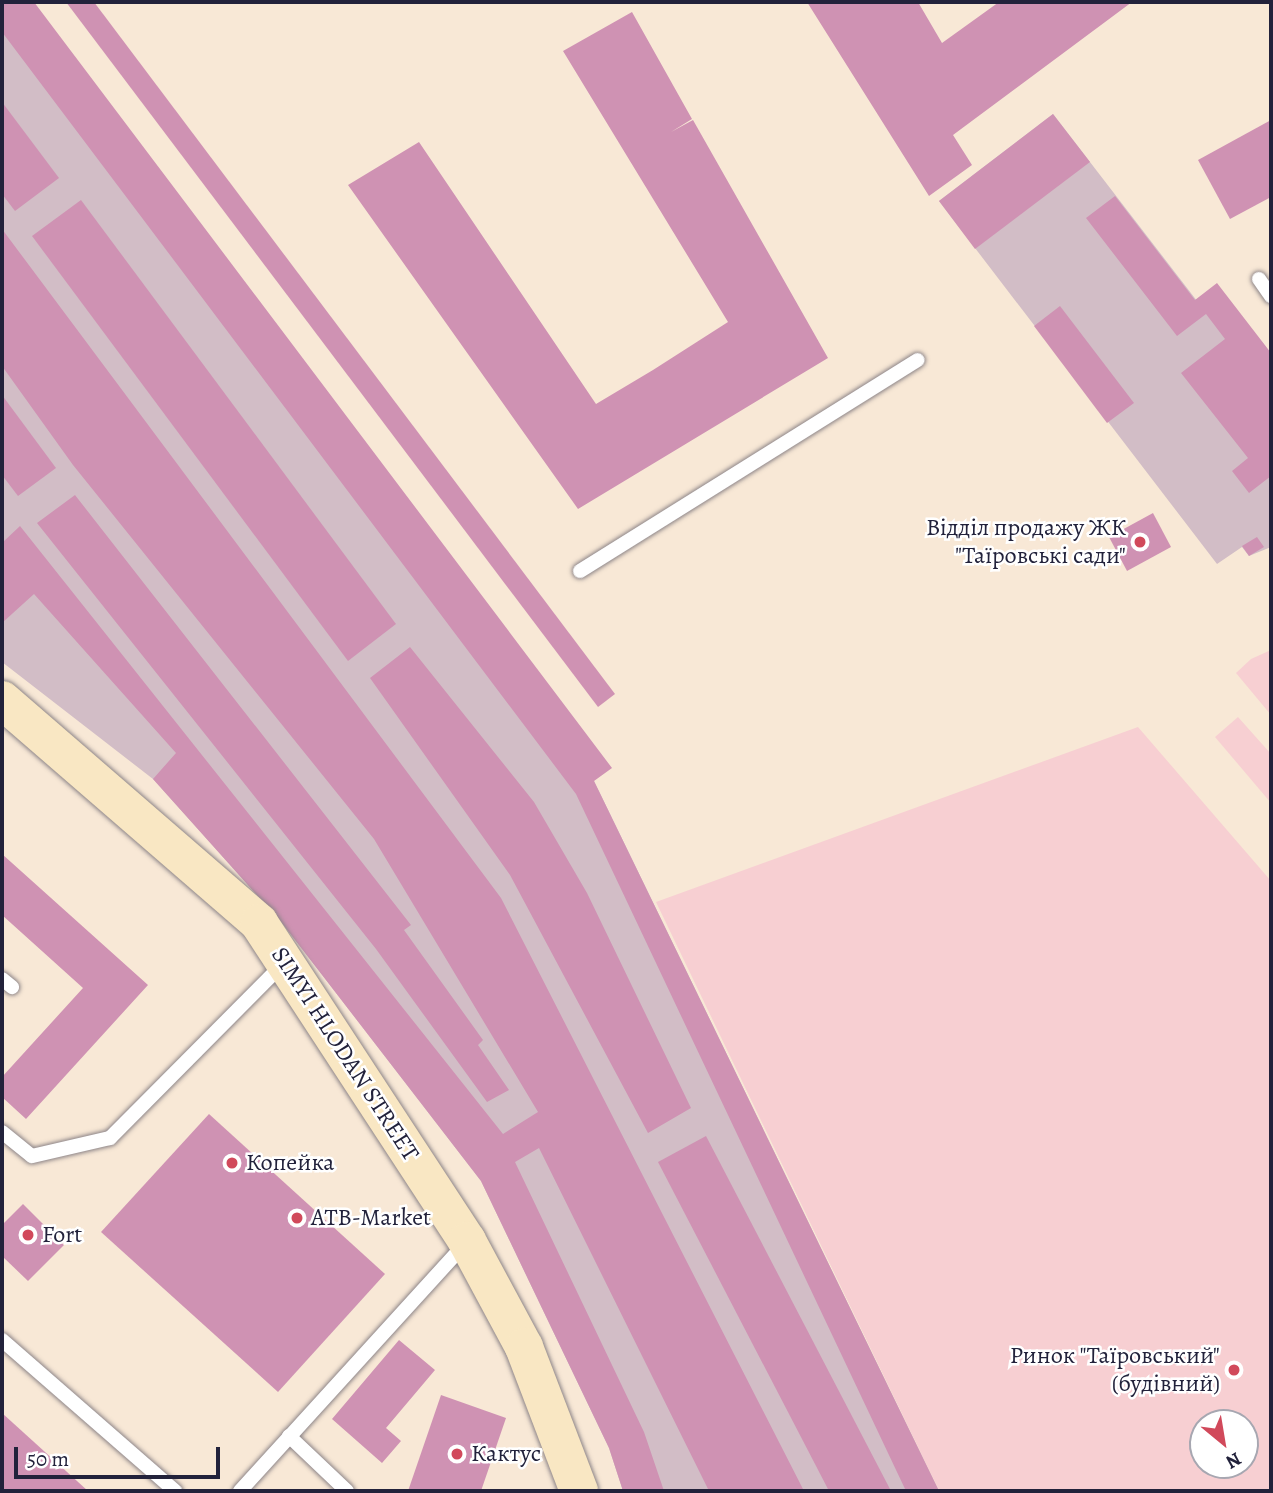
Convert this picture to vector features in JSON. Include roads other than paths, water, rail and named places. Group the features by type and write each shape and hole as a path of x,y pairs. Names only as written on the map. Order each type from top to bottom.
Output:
{"street":[{"name":"SIMYI HLODAN STREET","path":"2,700 259,922 467,1241 524,1347 579,1491"}],"lane":[{"path":"1259,279 1271,296"},
{"path":"580,571 918,360"},
{"path":"2,1132 32,1156 110,1138 285,962"},
{"path":"240,1491 467,1241"},
{"path":"2,1340 175,1491"},
{"path":"289,1436 347,1491"}],"place":[{"name":"Відділ продажу ЖК \"Таїровські сади\"","path":"1140,542"},
{"name":"Копейка","path":"232,1163"},
{"name":"ATB-Market","path":"297,1218"},
{"name":"Fort","path":"28,1235"},
{"name":"Ринок \"Таїровський\" (будівний)","path":"1234,1370"},
{"name":"Кактус","path":"457,1454"}]}
